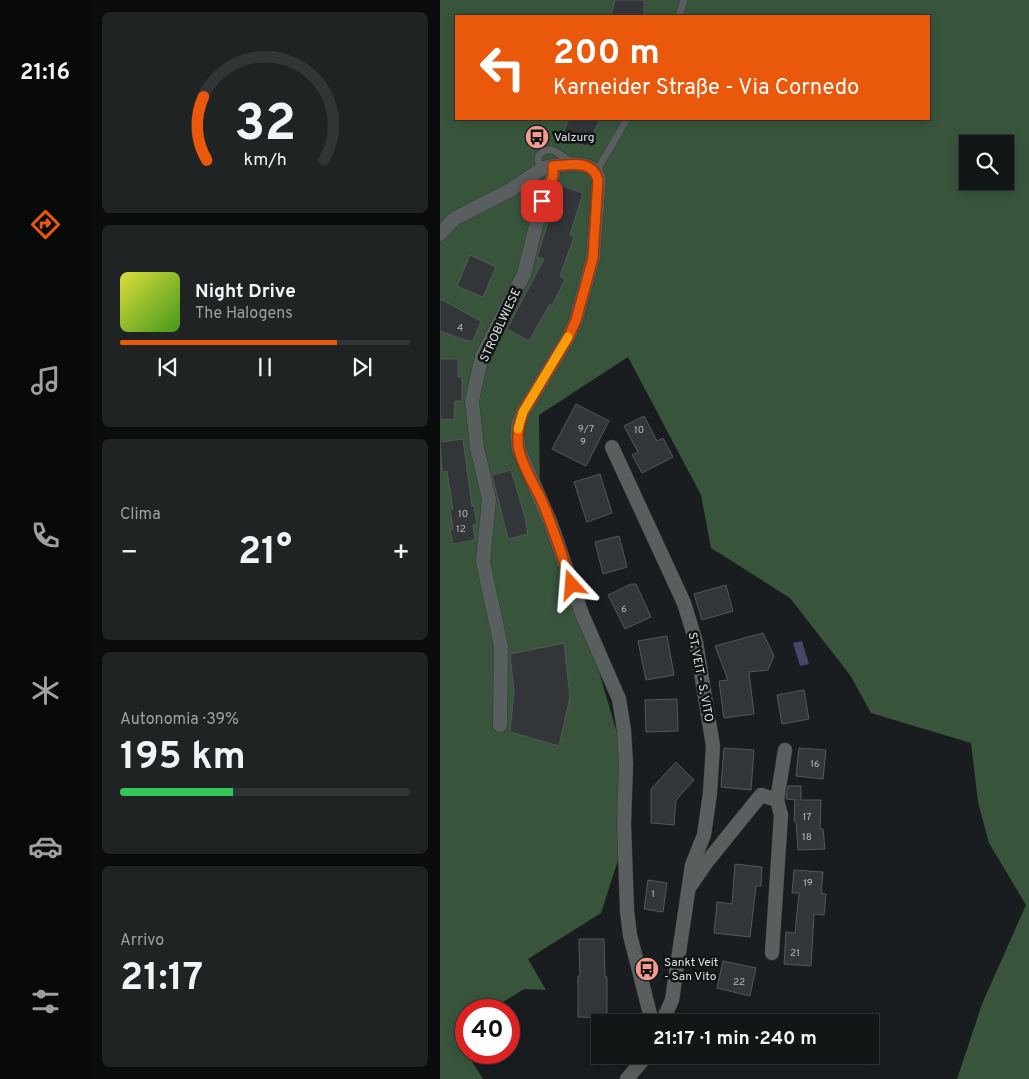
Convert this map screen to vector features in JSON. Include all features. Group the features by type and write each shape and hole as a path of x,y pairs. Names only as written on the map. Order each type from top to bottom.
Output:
{"street":[{"path":"440,234 454,219 548,167 586,165 596,172 598,180 593,258 586,287 576,320 568,338 523,412 518,425 517,435 519,450 551,524 582,614 619,699 624,730 626,764 624,824 627,911 630,935 650,1014"},
{"name":"STROBLWIESE","path":"500,725 501,646 483,562 489,500 477,448 472,401 482,356 524,274 542,201 553,176 548,167"},
{"name":"ST. VEIT - S. VITO","path":"612,447 684,603 696,642 713,746 710,793 704,834 692,865 672,1000 666,1014"},
{"path":"772,954 781,815 777,800 785,750"},
{"name":"ST. VEIT - S. VITO","path":"688,890 706,863 761,796 777,800"},
{"path":"627,1079 640,1064"}],"lane":[{"path":"679,15 684,0"},
{"path":"596,172 625,120"}],"green space":[{"path":"440,0 1029,0 1029,1079 957,1079 982,1004 1026,905 989,843 978,802 971,743 871,713 850,675 790,598 711,548 701,495 628,357 539,415 540,497 579,603 626,764 619,857 601,913 528,959 546,990 524,989 508,999 455,999 455,1064 474,1064 483,1079 440,1079"}],"water":[{"path":"802,641 809,664 800,666 793,643"}],"building":[{"path":"615,0 644,0 644,15 611,15"},
{"path":"569,120 600,120 587,147 562,136"},
{"path":"560,185 583,193 570,235 574,237 560,276 565,279 552,306 550,304 529,341 507,329 544,259 537,257"},
{"path":"470,255 496,267 483,297 457,286"},
{"path":"440,299 481,321 473,341 440,331"},
{"path":"440,359 458,359 458,377 462,377 462,401 455,401 454,420 440,419"},
{"path":"576,404 609,421 586,466 552,449"},
{"path":"644,416 657,441 663,438 673,457 642,473 632,455 638,452 624,426"},
{"path":"463,439 472,506 474,506 477,525 473,525 475,540 453,544 450,529 453,529 450,510 453,509 447,471 442,472 440,442"},
{"path":"511,470 528,534 508,539 492,475"},
{"path":"600,474 612,513 587,522 574,482"},
{"path":"619,536 627,567 603,574 595,542"},
{"path":"631,584 636,584 651,617 625,629 608,595"},
{"path":"726,585 733,611 702,620 694,594"},
{"path":"763,633 774,656 768,670 749,672 754,714 724,718 719,681 728,680 715,646"},
{"path":"667,636 674,675 646,680 638,641"},
{"path":"564,643 570,697 559,746 510,732 514,692 510,654"},
{"path":"804,690 809,719 782,724 777,695"},
{"path":"677,699 678,731 646,732 645,700"},
{"path":"724,748 754,750 751,790 721,787"},
{"path":"799,748 826,750 823,779 796,776"},
{"path":"676,762 694,780 676,800 674,825 651,823 651,789"},
{"path":"788,786 801,786 801,800 821,800 820,829 823,829 825,849 798,850 796,822 794,821 795,800 786,799"},
{"path":"735,864 762,867 761,886 756,886 750,937 714,933 717,902 732,904"},
{"path":"794,870 823,872 821,893 826,894 824,915 814,914 811,966 784,964 786,932 795,933 799,893 792,893"},
{"path":"648,880 667,883 663,912 644,909"},
{"path":"579,939 604,939 607,1014 591,1014 591,1017 578,1017 578,976 580,976"},
{"path":"723,961 756,968 750,996 717,988"}],"slow traffic":[{"path":"518,429 523,412 568,337"}],"place":[{"name":"Valzurg","path":"537,137"},
{"name":"Sankt Veit - San Vito","path":"647,969"}],"route":[{"path":"542,201 553,176 553,166 586,165 596,172 598,180 593,258 586,287 576,320 568,338 523,412 518,425 517,435 519,450 551,524 572,585"}]}
